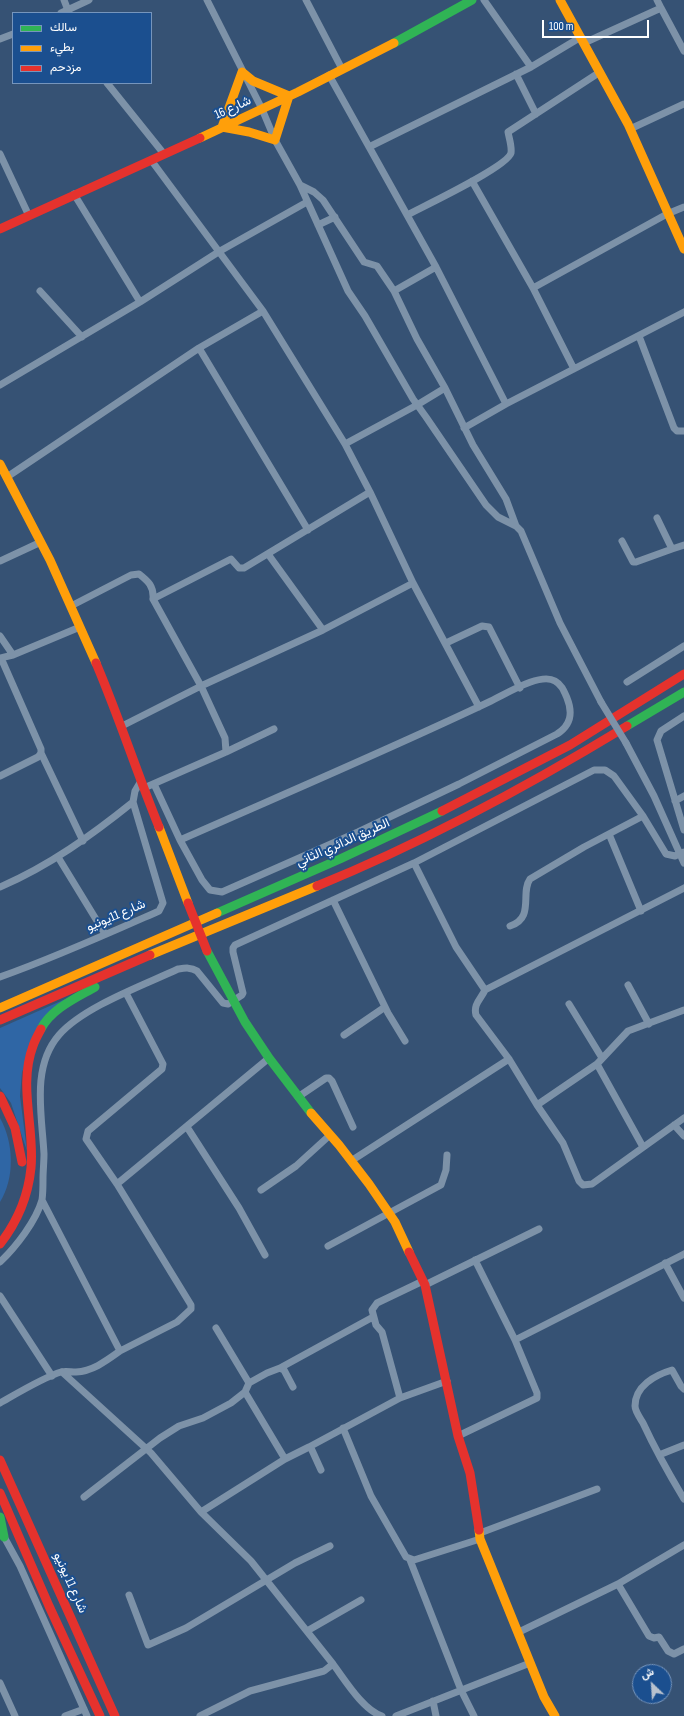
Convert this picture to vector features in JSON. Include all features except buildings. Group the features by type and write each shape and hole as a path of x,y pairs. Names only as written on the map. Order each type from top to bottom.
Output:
{"main road":[{"name":"شارع 16","path":"0,229 289,96 412,34 472,0"},
{"path":"560,0 630,129 684,249"},
{"path":"242,72 253,81 289,96 275,140 249,132 222,127 242,72"},
{"path":"0,464 41,542 80,627 122,726 143,785 207,951 246,1022 269,1058 298,1097 351,1161 395,1222 424,1283 458,1436 470,1473 480,1536 502,1597 519,1632 544,1697 555,1716"},
{"name":"الطريق الدائري الثاني","path":"0,1008 346,856 443,811 554,754 596,730 684,674"},
{"path":"0,1020 187,939 336,878 446,827 559,767 684,692"},
{"path":"0,1244 12,1229 23,1206 28,1186 31,1162 26,1090 27,1067 34,1044 43,1026 57,1012 78,997 187,939"},
{"path":"0,998 131,951"},
{"path":"0,1096 9,1110 15,1126 20,1144 22,1163 21,1180 16,1200 9,1219 0,1230"},
{"name":"شارع 11 يونيو","path":"0,1460 115,1716"},
{"path":"0,1493 49,1606 100,1716"},
{"path":"0,1517 2,1538"}],"street":[{"path":"64,0 69,11 90,0"},
{"path":"207,0 262,109 275,140 300,185 348,291 365,316 409,394 492,512 506,522 516,526"},
{"path":"306,0 342,68"},
{"path":"484,0 530,66"},
{"path":"657,0 684,51"},
{"path":"369,147 582,40 661,8"},
{"path":"0,39 12,34"},
{"path":"407,215 472,181 506,161 511,153 511,142 508,132 600,72"},
{"path":"516,74 536,114"},
{"path":"329,75 436,267 506,404"},
{"path":"109,84 164,154"},
{"path":"630,129 684,104"},
{"path":"0,154 29,216"},
{"path":"151,160 220,251 263,311 345,444 370,492 413,583 479,707"},
{"path":"472,181 533,288 574,369"},
{"path":"300,185 314,192 323,200 364,262 377,266 394,291 417,339 445,388 464,428 506,499 516,526 522,534 573,650 601,702 626,743 654,796 682,853 684,864"},
{"path":"74,194 140,302"},
{"path":"0,385 140,302 220,251 307,202"},
{"path":"533,288 668,214 684,207"},
{"path":"318,226 335,217"},
{"path":"394,291 436,267"},
{"path":"40,291 82,337"},
{"path":"7,476 199,348 263,311"},
{"path":"464,428 506,404 684,312"},
{"path":"639,336 674,428 677,431 684,431"},
{"path":"199,348 308,530"},
{"path":"345,444 445,388"},
{"path":"153,599 231,559 239,568 244,568 370,492"},
{"path":"657,518 672,549"},
{"path":"622,541 633,562 684,545"},
{"path":"0,561 41,542"},
{"path":"268,554 323,630"},
{"path":"71,606 128,576 139,574 151,583 154,592 153,599 201,686 224,738 226,752"},
{"path":"122,726 201,686 323,630 413,583"},
{"path":"446,643 482,626 489,627 520,688"},
{"path":"80,627 13,655 0,658 41,748 41,753 83,841"},
{"path":"0,636 13,655"},
{"path":"627,682 684,646"},
{"path":"154,784 180,840 207,887 214,892 222,892 358,832 459,784 556,734 566,726 571,716 571,708 565,692 560,685 553,680 544,678 536,680 479,707 180,840"},
{"path":"684,716 661,731 657,740 684,830"},
{"path":"0,887 58,857 83,841 133,802 135,791 143,785 154,784 274,729"},
{"path":"0,776 38,757 41,753"},
{"path":"0,1262 12,1251 23,1237 42,1200 44,1156 40,1095 42,1075 50,1050 60,1034 70,1025 98,1006 178,969 192,968 197,971 223,1003 228,1004 242,995 243,992 233,952 235,945 414,863 594,770 605,770 611,774 643,816 666,854 672,857 682,853"},
{"path":"675,800 684,796"},
{"name":"شارع 11يونيو","path":"0,977 159,911 163,903 133,802"},
{"path":"510,926 520,921 524,914 527,903 527,884 530,879 643,816"},
{"path":"609,834 641,911"},
{"path":"58,857 105,934"},
{"path":"414,863 456,947 485,990"},
{"path":"684,888 485,990 475,1005 476,1015 508,1059 537,1106 563,1143 579,1182 583,1185 592,1184 684,1118"},
{"path":"333,900 385,1007 405,1042"},
{"path":"628,986 648,1024"},
{"path":"0,1403 62,1372 76,1372 91,1369 100,1365 120,1351 178,1322 191,1310 191,1305 117,1184 86,1139 88,1131 161,1072 163,1067 126,993"},
{"path":"569,1004 602,1058"},
{"path":"344,1036 385,1007"},
{"path":"537,1106 597,1064 628,1031 684,1010"},
{"path":"117,1184 269,1058"},
{"path":"351,1161 508,1059"},
{"path":"597,1064 643,1147"},
{"path":"298,1097 326,1078 329,1078 332,1081 353,1127"},
{"path":"674,1125 684,1136"},
{"path":"187,1127 239,1208 265,1255"},
{"path":"261,1190 296,1166 330,1135"},
{"path":"328,1246 388,1212 441,1185 446,1170 447,1155"},
{"path":"42,1200 120,1351"},
{"path":"400,1398 382,1332 376,1325 373,1317 373,1306 539,1229"},
{"path":"515,1340 684,1254"},
{"path":"458,1436 537,1398 537,1393 515,1340 475,1260"},
{"path":"665,1263 684,1298"},
{"path":"0,1296 52,1376"},
{"path":"84,1496 145,1449 180,1426 209,1415 231,1403 245,1392 249,1383 280,1368 373,1317"},
{"path":"216,1328 249,1383"},
{"path":"280,1368 284,1370 293,1387"},
{"path":"684,1389 672,1370 659,1375 645,1384 638,1393 635,1407 659,1455 684,1499"},
{"path":"62,1372 150,1453 201,1512 251,1561 367,1707 376,1714 382,1716"},
{"path":"201,1512 285,1460 343,1428 400,1398 447,1381"},
{"path":"245,1392 285,1460"},
{"path":"343,1428 371,1496 406,1557 410,1560 461,1690 474,1716"},
{"path":"659,1455 684,1445"},
{"path":"309,1447 311,1448 321,1470"},
{"path":"410,1560 480,1536 597,1489"},
{"path":"0,1526 2,1538 20,1566 87,1716"},
{"path":"519,1632 618,1584 684,1545"},
{"path":"129,1595 148,1644 186,1628 266,1580 330,1546"},
{"path":"618,1584 649,1636 654,1638 659,1637 668,1651 674,1654 684,1649"},
{"path":"307,1632 361,1600"},
{"path":"396,1716 530,1663"},
{"path":"200,1716 250,1691 324,1671 333,1664"},
{"path":"0,1683 15,1716"},
{"path":"433,1701 436,1716"},
{"path":"65,1716 84,1709"}],"shaded area":[{"path":"70,997 46,1016 22,1072 20,1096 27,1151 11,1103 0,1088 0,1028"},
{"path":"0,1118 8,1138 11,1160 8,1182 5,1193 0,1202"}],"traffic: fast":[{"path":"394,43 472,0"},
{"path":"627,726 684,692"},
{"path":"217,913 340,859 442,811"},
{"path":"207,951 245,1022 269,1058 311,1113"},
{"path":"41,1029 45,1022 57,1010 95,987"},
{"path":"0,1517 4,1537"}],"traffic: slow":[{"path":"560,0 628,124 684,249"},
{"path":"200,138 298,92 394,43"},
{"path":"242,72 253,81 289,96 275,140 249,132 222,127 242,72"},
{"path":"0,464 50,560 96,663"},
{"path":"159,827 188,903"},
{"path":"150,955 317,886"},
{"path":"0,1008 217,913"},
{"path":"311,1113 339,1145 369,1184 395,1222 409,1252"},
{"path":"479,1530 480,1539 544,1697 555,1716"}],"traffic: jam":[{"path":"0,229 200,138"},
{"path":"96,663 159,827"},
{"path":"442,811 570,745 684,674"},
{"path":"317,886 397,851 475,812 552,770 627,726"},
{"path":"188,903 207,951"},
{"path":"0,1020 150,955"},
{"path":"0,1244 17,1217 25,1199 30,1179 32,1153 27,1076 33,1046 41,1029"},
{"path":"0,1096 15,1128 22,1162"},
{"path":"409,1252 425,1285 458,1436 470,1473 479,1530"},
{"path":"0,1460 115,1716"},
{"path":"0,1493 49,1606 100,1716"}]}
